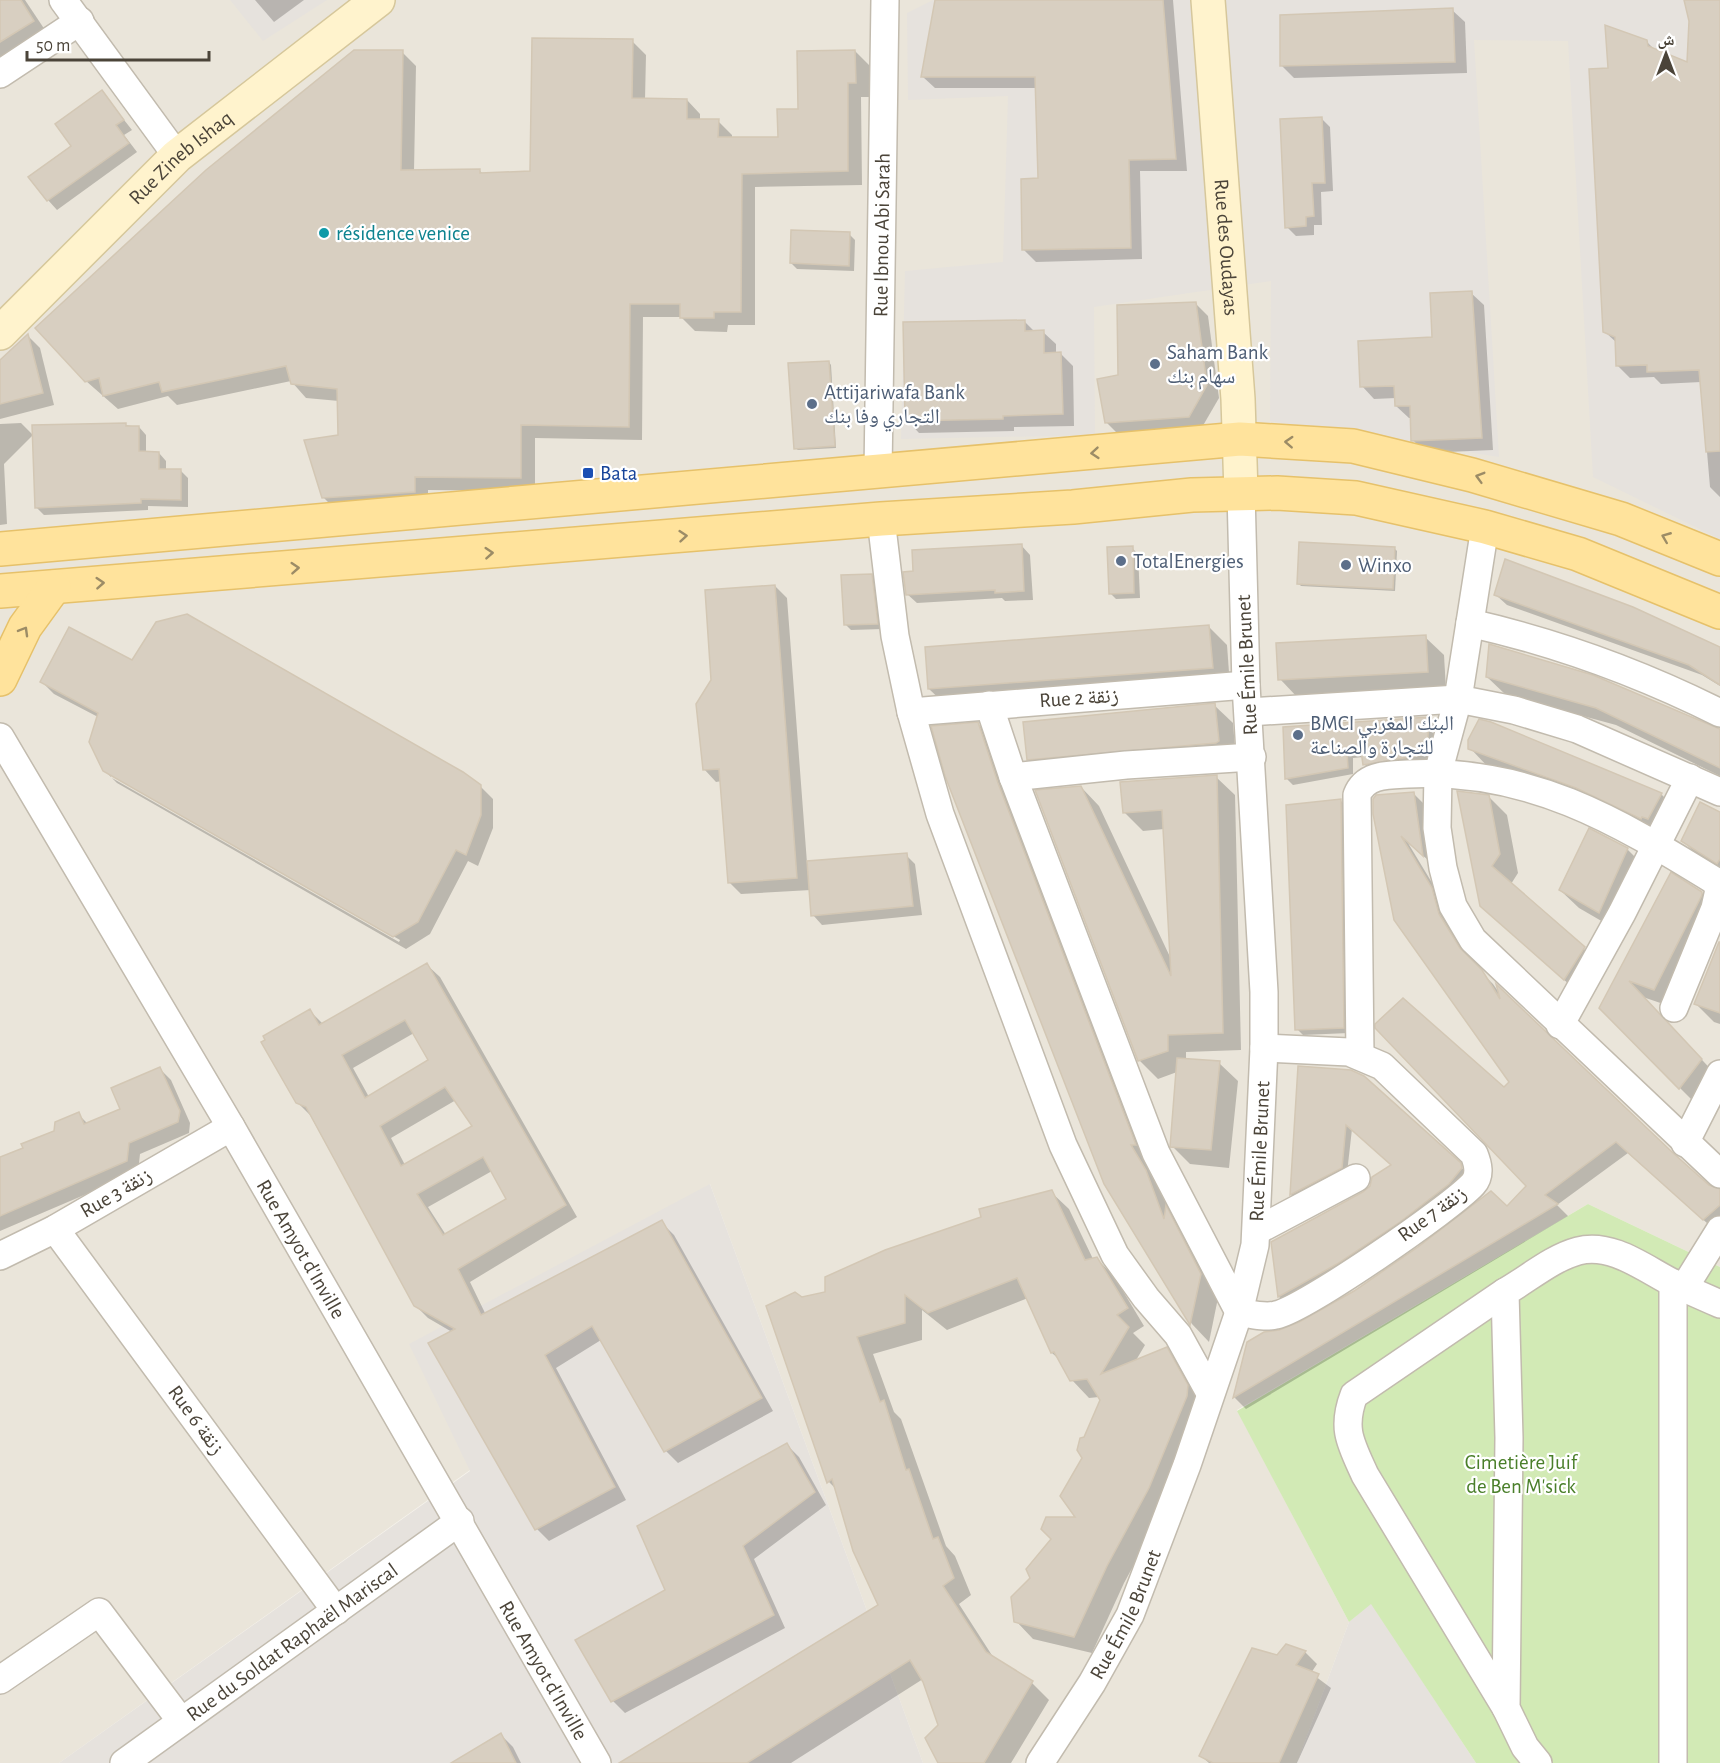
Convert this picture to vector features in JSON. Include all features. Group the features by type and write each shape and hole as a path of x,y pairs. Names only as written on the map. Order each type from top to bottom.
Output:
{"main road":[{"path":"0,549 1240,439 1353,446 1472,475 1621,519 1720,559"},
{"path":"0,591 881,519 1241,493 1356,498 1485,527 1578,554 1720,612"},
{"path":"0,680 26,627 54,586"}],"street":[{"path":"63,0 177,156"},
{"name":"Rue Zineb Ishaq","path":"0,333 177,156 378,0"},
{"name":"Rue des Oudayas","path":"1208,0 1240,439 1241,493"},
{"name":"Rue Ibnou Abi Sarah","path":"878,472 890,2"},
{"path":"0,74 80,21"},
{"name":"Rue Émile Brunet","path":"1040,1763 1092,1683 1130,1615 1183,1476 1239,1312 1258,1230 1264,1048 1252,757 1246,685 1241,493"},
{"path":"881,519 896,636 911,712 939,814 1063,1145 1115,1255 1146,1298 1178,1335 1210,1393"},
{"path":"1485,527 1458,699 1438,773 1437,828 1453,906 1473,940 1560,1025 1720,1174"},
{"path":"1470,623 1560,646 1622,668 1720,713"},
{"name":"Rue 2 زنقة","path":"911,712 1246,685"},
{"path":"1249,712 1458,699 1514,710 1577,729 1720,792"},
{"path":"989,705 1013,777 1156,1153 1239,1312"},
{"name":"Rue Amyot d'Inville","path":"0,736 231,1127 460,1521 597,1763"},
{"path":"1013,777 1252,757"},
{"path":"1360,1056 1357,795 1361,785 1371,779 1438,773 1525,786 1565,798 1656,844 1715,881 1719,890 1715,908 1674,1008"},
{"path":"1560,1025 1622,913 1690,778"},
{"name":"Rue 7 زنقة","path":"1239,1312 1275,1316 1302,1305 1431,1217 1474,1183 1479,1173 1474,1154 1382,1066 1349,1052 1264,1048"},
{"path":"1685,1143 1720,1074"},
{"name":"Rue 3 زنقة","path":"0,1256 55,1229 231,1127"},
{"path":"1258,1230 1356,1178"},
{"name":"Rue 6 زنقة","path":"55,1229 336,1611"},
{"path":"1673,1763 1678,1285 1720,1230"},
{"path":"1538,1763 1525,1747 1506,1708 1365,1475 1347,1435 1347,1414 1354,1395 1505,1292 1560,1259 1579,1251 1598,1249 1630,1258 1678,1285 1720,1304"},
{"path":"1505,1292 1509,1438 1506,1708"},
{"name":"Rue du Soldat Raphaël Mariscal","path":"124,1763 460,1521"},
{"path":"0,1680 99,1612 181,1721"}],"shaded area":[{"path":"0,0 1720,0 1720,1267 1588,1204 1237,1410 1349,1622 1297,1763 923,1763 710,1184 470,1470 59,1763 0,1763"},
{"path":"230,0 327,0 263,41"},
{"path":"933,0 1720,0 1720,539 1593,477 1568,41 1474,40 1499,457 1270,421 1271,281 1094,307 1095,435 901,439 905,271 1003,262 1008,96 908,100 907,13"},
{"path":"710,1184 923,1763 59,1763 470,1471 409,1344"},
{"path":"1371,1603 1476,1763 1297,1763 1349,1622"}],"green space":[{"name":"Cimetière Juif de Ben M'sick","path":"1588,1204 1720,1267 1720,1763 1476,1763 1371,1604 1349,1622 1237,1411"}],"building":[{"path":"0,0 21,0 34,21 0,42"},
{"path":"935,0 1163,0 1176,159 1129,160 1131,248 1022,250 1021,179 1038,178 1035,77 921,77"},
{"path":"1684,0 1720,0 1720,451 1706,452 1699,370 1647,372 1647,365 1616,366 1615,337 1603,332 1589,69 1608,68 1605,25 1647,40 1648,46 1687,62 1689,21"},
{"path":"1453,8 1455,62 1280,66 1280,15"},
{"path":"532,38 633,39 632,98 687,99 687,119 719,119 718,137 778,137 777,109 798,109 797,51 855,50 856,83 848,83 848,171 742,174 741,312 714,312 714,318 680,318 680,304 630,304 629,427 521,425 521,478 415,477 415,492 322,498 304,440 338,435 337,389 291,384 286,366 162,392 159,382 103,396 99,378 85,382 35,328 206,170 354,50 403,50 401,170 480,169 480,173 530,171"},
{"path":"102,90 124,120 116,125 129,143 47,201 28,177 71,146 55,124"},
{"path":"1322,117 1325,183 1312,183 1314,216 1306,217 1306,226 1285,228 1280,119"},
{"path":"791,230 850,232 849,266 790,263"},
{"path":"1472,291 1482,438 1411,441 1410,406 1395,406 1394,386 1360,387 1358,341 1432,337 1430,293"},
{"path":"1196,302 1207,385 1189,417 1105,423 1097,379 1118,375 1117,305"},
{"path":"1025,320 1025,331 1044,330 1044,353 1061,352 1063,414 1003,416 1003,419 905,421 903,322"},
{"path":"28,334 43,393 0,404 0,360"},
{"path":"829,361 835,446 794,449 788,363"},
{"path":"126,423 126,426 139,426 139,451 159,452 159,469 181,469 181,500 141,499 141,503 35,508 32,425"},
{"path":"1299,542 1395,547 1393,589 1297,584"},
{"path":"1022,544 1024,591 995,593 995,590 906,595 903,572 913,571 912,550"},
{"name":"TotalEnergies","path":"1133,546 1134,593 1109,594 1107,547"},
{"path":"1505,559 1633,607 1720,647 1720,685 1689,665 1494,595"},
{"path":"872,574 878,624 844,625 841,575"},
{"path":"775,585 797,878 728,883 719,769 703,770 696,704 711,680 705,590"},
{"path":"187,614 463,772 481,785 481,815 466,855 456,850 418,922 393,937 103,771 89,742 98,713 40,682 69,627 132,660 156,622"},
{"path":"1209,625 1213,668 928,689 925,647"},
{"path":"1426,635 1428,672 1278,680 1276,643"},
{"path":"1489,644 1593,675 1720,729 1720,768 1596,708 1486,677"},
{"path":"1215,703 1219,741 1216,743 1027,760 1023,722"},
{"path":"1429,717 1427,754 1363,765 1361,751 1347,752 1348,768 1285,779 1283,727"},
{"path":"1479,719 1662,793 1648,819 1642,817 1641,819 1576,788 1468,749 1468,740"},
{"path":"978,722 998,783 1136,1145 1131,1145 1146,1170 1164,1219 1166,1205 1201,1274 1190,1325 1104,1184 945,776 931,726"},
{"path":"1217,775 1223,1033 1168,1035 1168,1051 1138,1061 1035,790 1081,786 1171,976 1162,810 1123,813 1120,782"},
{"path":"1457,791 1489,795 1500,854 1492,866 1585,947 1564,980 1480,906"},
{"path":"1414,792 1423,856 1401,836 1432,888 1439,914 1460,948 1482,970 1500,999 1496,984 1672,1152 1709,1185 1720,1189 1720,1205 1703,1220 1616,1142 1545,1195 1558,1204 1233,1398 1247,1342 1264,1332 1279,1330 1299,1322 1354,1291 1418,1247 1491,1191 1507,1206 1526,1186 1375,1028 1375,1024 1403,998 1504,1087 1509,1082 1394,920 1373,814 1373,799 1376,795"},
{"path":"1341,799 1344,1028 1295,1030 1286,805"},
{"path":"1700,802 1720,812 1720,859 1717,864 1681,841"},
{"path":"1589,828 1628,848 1599,913 1559,890"},
{"path":"907,853 913,906 811,916 807,861"},
{"path":"1671,872 1702,892 1702,895 1654,990 1629,981 1702,1059 1679,1089 1599,1008"},
{"path":"1720,942 1720,1013 1694,1004"},
{"path":"427,963 566,1205 458,1269 481,1315 662,1220 762,1398 664,1452 592,1326 545,1355 615,1487 535,1530 428,1343 455,1329 414,1306 306,1107 296,1103 261,1042 265,1040 263,1036 310,1009 319,1025","holes":["405,1020 428,1060 365,1098 342,1055","445,1087 472,1126 401,1166 380,1126","483,1157 506,1199 443,1235 417,1194"]},
{"path":"1177,1058 1220,1061 1211,1150 1170,1147"},
{"path":"1298,1066 1351,1070 1364,1076 1461,1163 1462,1168 1449,1184 1400,1222 1337,1264 1278,1297 1271,1242 1363,1192 1370,1186 1372,1177 1391,1165 1346,1125 1342,1168 1290,1195"},
{"path":"160,1067 180,1111 178,1122 129,1143 127,1161 0,1216 0,1157 23,1148 21,1144 54,1131 55,1122 79,1112 84,1124 120,1109 111,1088"},
{"path":"1052,1190 1085,1260 1097,1257 1128,1308 1117,1315 1129,1327 1101,1374 1167,1347 1188,1385 1187,1396 1149,1488 1107,1566 1074,1637 1014,1622 1011,1597 1030,1578 1026,1569 1051,1539 1041,1529 1046,1517 1075,1517 1060,1496 1082,1458 1077,1450 1080,1438 1084,1437 1100,1400 1087,1379 1070,1381 1054,1352 1051,1353 1017,1278 928,1313 905,1295 905,1323 857,1337 880,1402 884,1400 906,1470 909,1469 933,1539 938,1537 954,1578 943,1586 986,1652 1033,1681 984,1763 938,1763 925,1738 938,1725 923,1682 910,1660 747,1763 619,1763 878,1605 853,1551 832,1479 827,1483 766,1306 795,1292 802,1297 825,1292 825,1277 885,1250 981,1217 979,1209"},
{"path":"787,1443 815,1492 743,1546 774,1615 611,1702 575,1640 665,1590 637,1526"},
{"path":"1286,1644 1306,1651 1296,1665 1319,1674 1279,1763 1213,1763 1199,1756 1252,1648 1277,1655"},
{"path":"501,1733 516,1763 451,1763"}],"place":[{"name":"résidence venice","path":"324,233"},
{"name":"Saham Bank سهام بنك","path":"1155,364"},
{"name":"Attijariwafa Bank التجاري وفا بنك","path":"812,404"},
{"name":"Bata","path":"588,473"},
{"name":"TotalEnergies","path":"1121,561"},
{"name":"Winxo","path":"1346,565"},
{"name":"BMCI البنك المغربي للتجارة والصناعة","path":"1298,735"}]}
